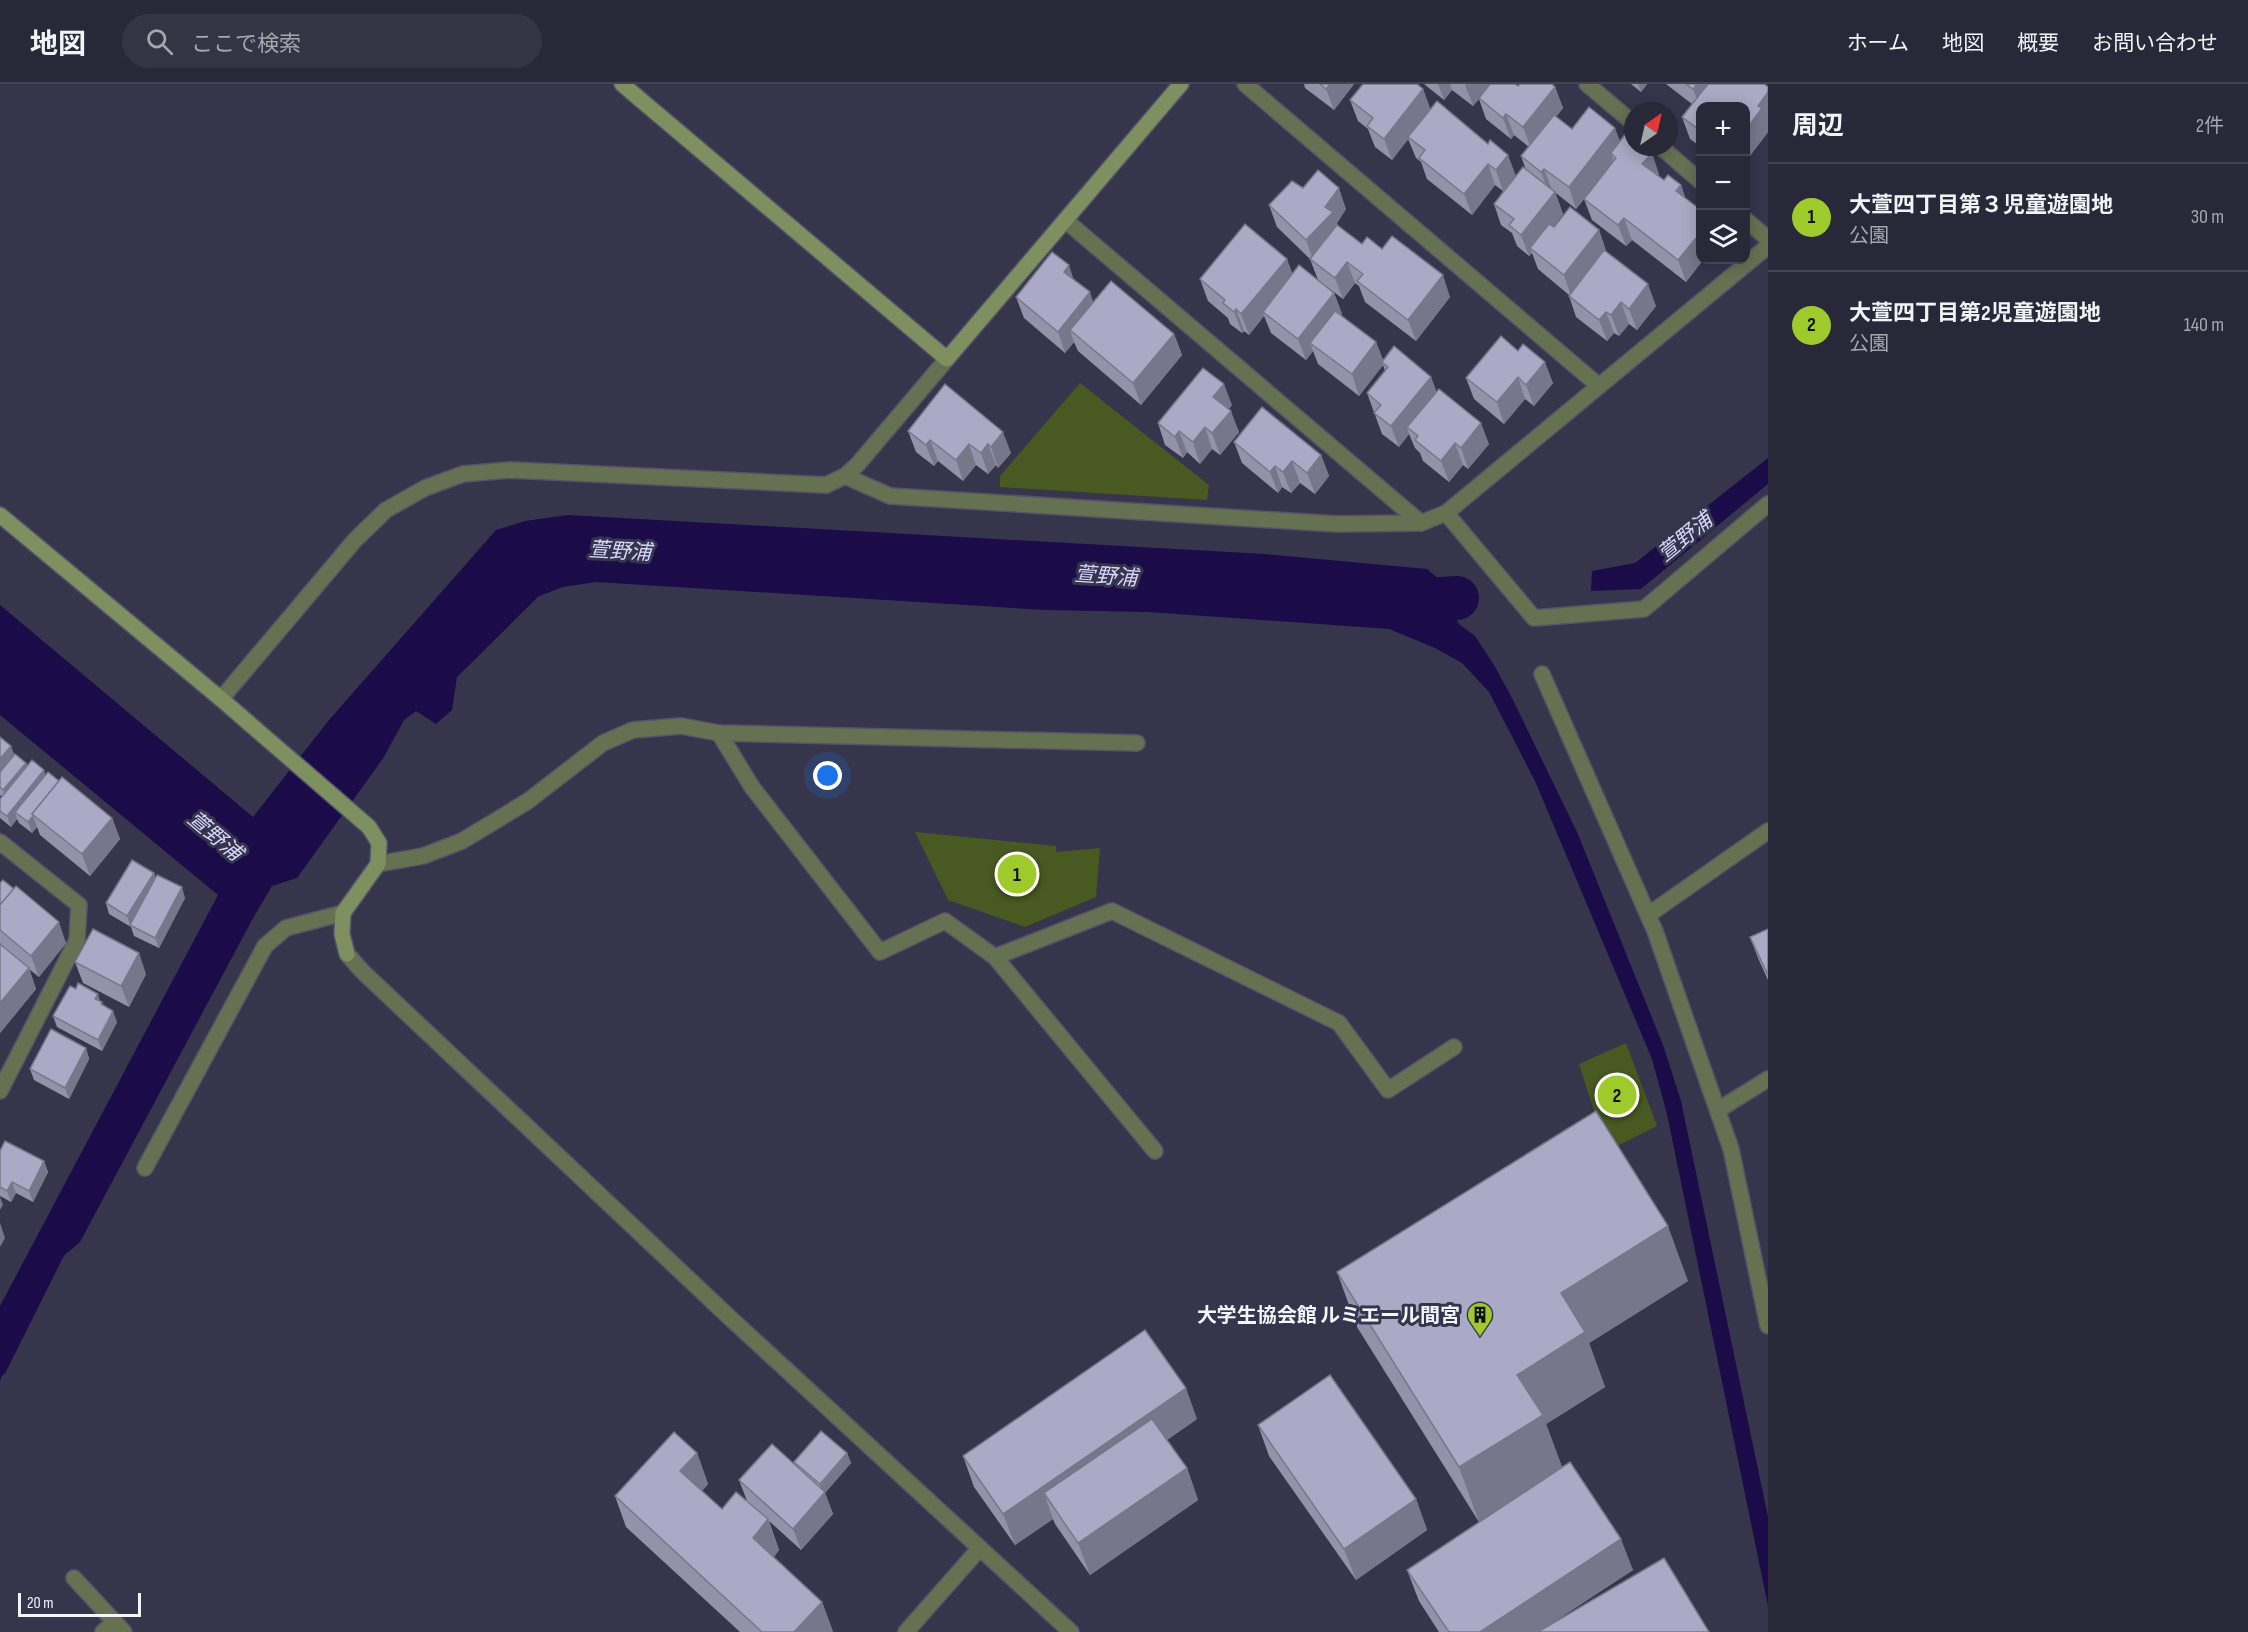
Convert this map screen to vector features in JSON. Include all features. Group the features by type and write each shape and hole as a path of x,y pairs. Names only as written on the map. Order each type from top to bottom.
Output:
{"street":[{"path":"622,84 947,359"},
{"path":"222,699 355,540 386,510 425,488 463,474 511,470 826,485 845,476 1181,84"},
{"path":"1245,84 1599,386"},
{"path":"1587,84 1624,115"},
{"path":"1672,156 1696,177"},
{"path":"1065,220 1421,523"},
{"path":"1750,223 1768,239"},
{"path":"845,476 890,496 1337,524 1421,523 1446,513 1768,246"},
{"path":"1446,513 1534,618 1644,609 1768,504"},
{"path":"0,514 222,699 369,826 379,843 378,864 343,913 342,934 347,954 363,972 728,1316 1071,1632"},
{"path":"1542,674 1655,931 1718,1110 1731,1149 1768,1326"},
{"path":"378,864 423,856 462,841 528,801 603,743 633,730 681,726 719,732 1137,743"},
{"path":"719,732 752,787 880,952 945,921 995,957 1155,1151"},
{"path":"1648,915 1768,831"},
{"path":"0,843 80,904 77,940 0,1091"},
{"path":"995,957 1112,911 1339,1023 1388,1090 1454,1047"},
{"path":"145,1168 265,946 286,928 343,913"},
{"path":"1718,1110 1768,1079"},
{"path":"906,1632 980,1548"},
{"path":"75,1578 114,1629"}],"green space":[{"path":"1080,383 1209,485 1207,500 1000,487 1000,476"},
{"path":"915,832 1056,846 1056,852 1100,848 1096,897 1025,927 948,900"},
{"path":"1626,1043 1657,1126 1607,1151 1579,1064"}],"water":[{"path":"1768,458 1768,484 1641,589 1591,591 1592,571 1635,563"},
{"path":"568,515 1264,554 1427,569 1448,587 1453,614 1459,624 1475,636 1494,665 1577,832 1663,1045 1681,1101 1768,1517 1768,1606 1667,1114 1652,1059 1535,781 1489,692 1462,663 1435,648 1389,629 1148,612 1045,610 596,582 563,587 539,596 457,677 452,710 436,724 416,711 404,720 384,757 297,878 272,886 80,1242 48,1269 13,1333 0,1382 0,1306 218,895 0,715 0,605 253,817 329,720 496,530 525,521"}],"building":[{"path":"1320,84 1330,84 1326,89"},
{"path":"1363,84 1417,84 1423,89 1384,139 1367,126 1373,118 1350,100"},
{"path":"1490,84 1518,86 1520,84 1552,84 1555,87 1523,127 1506,114 1503,118 1479,98"},
{"path":"1686,84 1697,84 1693,89"},
{"path":"1708,84 1764,84 1768,87 1768,92 1758,106 1762,108 1750,124 1750,102 1696,102 1696,127 1682,117"},
{"path":"1437,101 1488,144 1490,140 1508,155 1496,170 1488,164 1464,194 1419,158 1425,150 1408,137"},
{"path":"1589,107 1615,128 1569,187 1544,169 1541,172 1521,156 1554,115 1572,129"},
{"path":"1624,136 1624,156 1649,156 1642,164 1664,180 1668,175 1681,185 1676,191 1696,206 1696,238 1678,260 1624,218 1618,225 1584,199 1616,158 1611,153"},
{"path":"1523,167 1555,192 1521,235 1509,225 1514,219 1494,204"},
{"path":"1318,170 1339,188 1325,207 1333,212 1306,240 1269,205 1292,181 1303,188"},
{"path":"1570,207 1599,230 1564,275 1530,248 1549,224 1554,227"},
{"path":"1245,224 1287,259 1241,314 1236,309 1234,312 1223,303 1225,300 1200,279"},
{"path":"1337,225 1362,244 1367,237 1382,249 1392,236 1443,275 1408,320 1357,281 1363,274 1347,262 1335,278 1310,259"},
{"path":"1604,250 1648,284 1629,309 1621,302 1611,315 1606,312 1599,320 1569,296"},
{"path":"1052,252 1069,265 1064,272 1090,292 1058,332 1016,297"},
{"path":"1299,265 1334,293 1298,339 1263,312"},
{"path":"1111,281 1174,334 1133,383 1070,330"},
{"path":"1335,311 1376,342 1352,374 1310,343"},
{"path":"1501,336 1518,351 1523,344 1545,362 1526,385 1518,377 1497,402 1466,378"},
{"path":"1394,346 1431,377 1391,426 1374,413 1381,405 1367,393 1388,367 1382,362"},
{"path":"1203,368 1224,384 1213,397 1231,411 1212,433 1205,427 1193,442 1179,431 1175,437 1158,423"},
{"path":"945,384 1003,432 991,447 988,444 981,453 969,444 956,460 930,440 926,445 908,431"},
{"path":"1439,389 1481,423 1461,448 1455,443 1441,461 1415,440 1418,436 1407,427"},
{"path":"1262,407 1321,455 1307,473 1292,461 1283,472 1275,466 1270,472 1234,442"},
{"path":"0,737 11,746 0,759"},
{"path":"15,754 26,763 3,790 0,787 0,772"},
{"path":"32,760 44,770 7,816 0,811 0,799"},
{"path":"48,772 59,781 28,822 15,812"},
{"path":"62,777 112,818 82,854 32,814"},
{"path":"132,860 154,873 127,916 106,903"},
{"path":"157,875 182,887 155,938 130,925"},
{"path":"3,880 14,889 0,905 0,883"},
{"path":"16,886 59,922 31,956 0,930 0,905"},
{"path":"93,929 139,953 121,986 75,962"},
{"path":"1768,929 1768,975 1750,937"},
{"path":"0,944 29,968 0,1003"},
{"path":"78,983 98,994 95,999 113,1011 98,1040 53,1016 70,986 76,989"},
{"path":"51,1029 86,1048 65,1088 30,1069"},
{"name":"大学生協会館 ルミエール間宮","path":"1596,1111 1668,1226 1561,1293 1585,1332 1517,1375 1543,1415 1459,1467 1337,1272"},
{"path":"5,1141 44,1161 29,1191 12,1182 7,1191 0,1187 0,1151"},
{"path":"1145,1330 1186,1388 1003,1514 963,1456"},
{"path":"1330,1375 1416,1499 1344,1549 1258,1425"},
{"path":"1152,1419 1187,1468 1078,1543 1044,1493"},
{"path":"821,1431 847,1453 820,1484 794,1462"},
{"path":"674,1432 697,1453 680,1471 722,1509 736,1492 768,1519 753,1538 822,1602 794,1632 762,1632 615,1496"},
{"path":"772,1444 825,1492 793,1529 739,1480"},
{"path":"1570,1462 1621,1539 1480,1632 1449,1632 1407,1570"},
{"path":"1664,1558 1709,1632 1538,1632"}],"waterway":[{"name":"萱野浦","path":"1390,599 1409,601 1457,598"},
{"path":"0,1370 59,1252"}],"place":[{"name":"大萱四丁目第３児童遊園地","path":"1017,874"},
{"name":"大萱四丁目第2児童遊園地","path":"1617,1095"},
{"name":"大学生協会館 ルミエール間宮","path":"1480,1338"}]}
